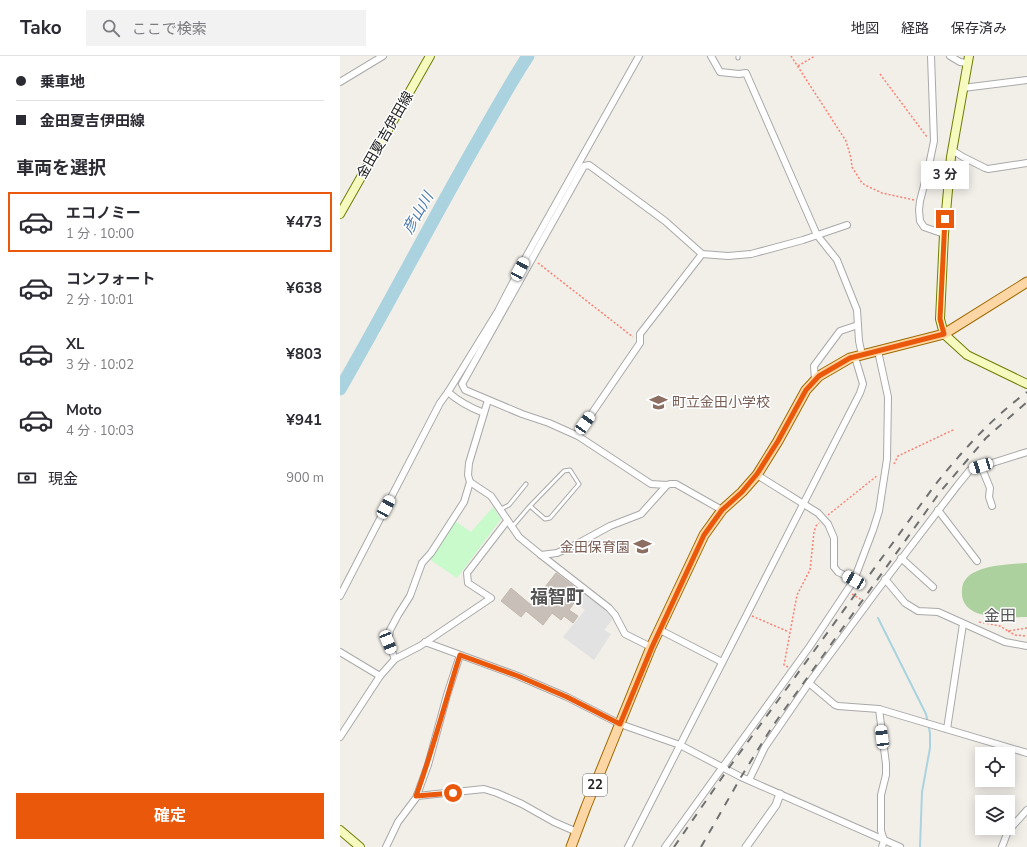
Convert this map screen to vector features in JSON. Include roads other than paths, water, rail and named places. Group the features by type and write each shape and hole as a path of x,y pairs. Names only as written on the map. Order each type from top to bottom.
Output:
{"main road":[{"name":"金田夏吉伊田線","path":"340,214 430,56"},
{"path":"968,60 952,150 944,234 940,319 944,334 967,354 1026,383"},
{"name":"22","path":"571,847 652,647 704,535 722,510 742,492 757,474 778,441 806,390 819,376 850,358 944,334 1027,282"},
{"path":"340,830 360,847"}],"street":[{"path":"340,82 383,56"},
{"path":"340,596 440,403 498,311 639,56"},
{"path":"628,847 860,393 863,384 858,356 857,310 837,260 817,235 746,73 739,74 720,72 711,56"},
{"path":"931,56 934,141 920,201 920,221 924,227 944,234"},
{"path":"950,56 960,62 968,60"},
{"path":"963,88 1027,80"},
{"path":"952,150 988,169 1027,163"},
{"path":"722,510 676,484 651,484 577,435 465,390 462,384 584,166 589,165 665,221 702,254 728,256 751,254 847,225"},
{"path":"542,230 547,234"},
{"path":"577,435 640,343 640,334 702,254"},
{"path":"815,380 814,366 840,331 858,325"},
{"path":"665,847 691,813 722,766 814,640 854,580 873,530 878,511 887,459 888,397 878,351"},
{"path":"448,392 455,398 484,413"},
{"path":"395,659 388,642 390,630 398,614 410,596 422,563 431,553 464,502 470,482 468,476 469,463 488,400"},
{"path":"750,780 765,747 809,683 885,579 970,470 1027,452"},
{"path":"981,466 990,488 989,497 992,506"},
{"path":"757,474 802,505 818,513 828,524 834,538 834,567 838,572 854,580"},
{"path":"470,482 491,496 519,537 616,614 625,634 652,647"},
{"path":"540,555 557,553 610,526 641,514 667,485"},
{"path":"938,510 977,561"},
{"path":"340,738 380,676 395,659 425,642 491,598 468,583 467,573 507,521"},
{"path":"901,558 933,587"},
{"path":"885,579 905,603 918,611 938,612 1005,642 1027,646"},
{"path":"947,729 966,625"},
{"path":"660,630 722,662"},
{"path":"425,642 518,676 567,697 620,724 680,745 780,794 900,847"},
{"path":"340,652 380,676"},
{"path":"386,847 398,822 416,796 428,765 447,695 460,655"},
{"path":"809,683 838,706 879,709 1027,753"},
{"path":"879,709 886,764 886,775 881,795 881,831 884,840 882,847"},
{"path":"416,796 484,790 497,793 522,804 554,822 577,832"},
{"path":"746,847 776,805 780,794"},
{"path":"1002,847 1008,831 1027,810"}],"lane":[{"path":"512,527 530,506 564,471 570,470 579,484 550,518 545,519 530,506"},
{"path":"501,509 509,505 526,484"}],"waterway":[{"name":"彦山川","path":"340,389 462,168 528,56"},
{"path":"878,618 926,714 930,733 930,748 922,792 920,847"}],"railway":[{"path":"674,847 728,769 935,485 978,436 1001,413 1027,392"},
{"path":"701,847 741,777 772,727 940,492 986,438 1027,402"}],"place":[{"name":"町立金田小学校","path":"659,402"},
{"name":"金田保育園","path":"643,547"}],"district":[{"name":"福智町","path":"557,597"},
{"name":"金田","path":"1000,616"}]}
